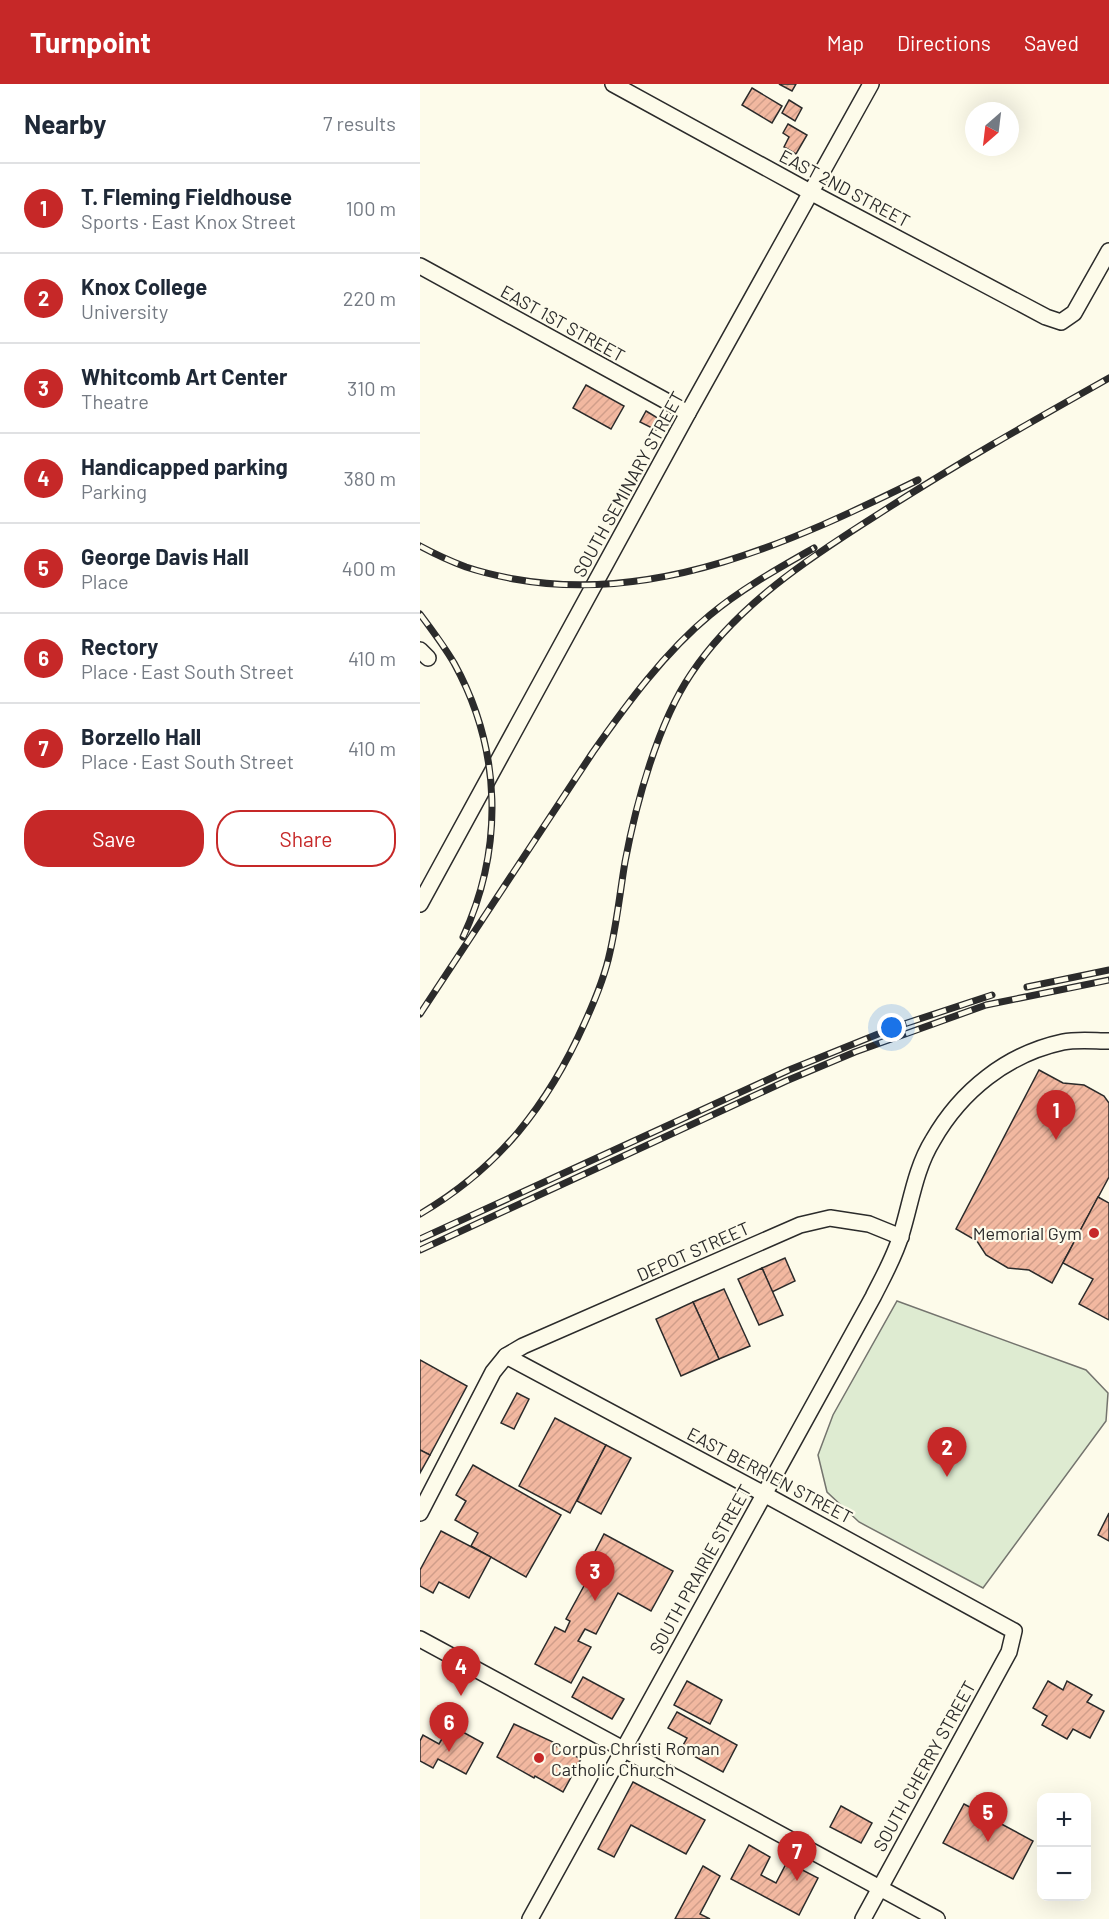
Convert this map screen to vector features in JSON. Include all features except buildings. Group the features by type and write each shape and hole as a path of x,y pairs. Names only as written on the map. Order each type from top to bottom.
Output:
{"street":[{"name":"EAST 2ND STREET","path":"613,84 1046,317 1062,322 1074,313 1109,251"},
{"name":"SOUTH SEMINARY STREET","path":"420,904 688,413 872,84"},
{"name":"EAST 1ST STREET","path":"420,266 688,413"},
{"name":"SOUTH PRAIRIE STREET","path":"530,1919 873,1297 901,1237 915,1182 932,1141 956,1106 986,1076 1024,1054 1065,1041 1109,1041"},
{"name":"DEPOT STREET","path":"506,1356 523,1346 800,1225 830,1218 869,1224 901,1237"},
{"name":"EAST BERRIEN STREET","path":"506,1356 1014,1630"},
{"path":"420,1513 494,1372 506,1356"},
{"name":"SOUTH CHERRY STREET","path":"863,1919 1009,1652 1014,1630"},
{"path":"420,1639 937,1919"}],"green space":[{"path":"897,1301 1086,1370 1108,1393 1106,1421 983,1588 859,1522 827,1492 818,1455 833,1415"}],"railway":[{"path":"420,1214 448,1196 497,1155 537,1107 571,1052 596,997 608,961 625,862 650,764 679,694 709,649 752,605 826,548 963,462 1109,378"},
{"path":"420,546 466,567 514,579 567,585 620,583 672,575 723,562 773,545 823,525 918,480"},
{"path":"420,1014 593,752 662,662 693,630 722,605 814,548"},
{"path":"420,614 454,663 470,696 489,764 492,799 491,834 486,869 463,937"},
{"path":"1027,987 1109,970"},
{"path":"420,1250 786,1081 855,1052 986,1005 1109,980"},
{"path":"420,1239 789,1070 898,1026 992,995"}],"place":[{"name":"T. Fleming Fieldhouse","path":"1056,1140"},
{"name":"Memorial Gym","path":"1094,1233"},
{"name":"Knox College","path":"947,1477"},
{"name":"Whitcomb Art Center","path":"595,1601"},
{"name":"Handicapped parking","path":"461,1696"},
{"name":"Rectory","path":"449,1752"},
{"name":"Corpus Christi Roman Catholic Church","path":"539,1758"},
{"name":"George Davis Hall","path":"988,1842"},
{"name":"Borzello Hall","path":"797,1881"}]}
